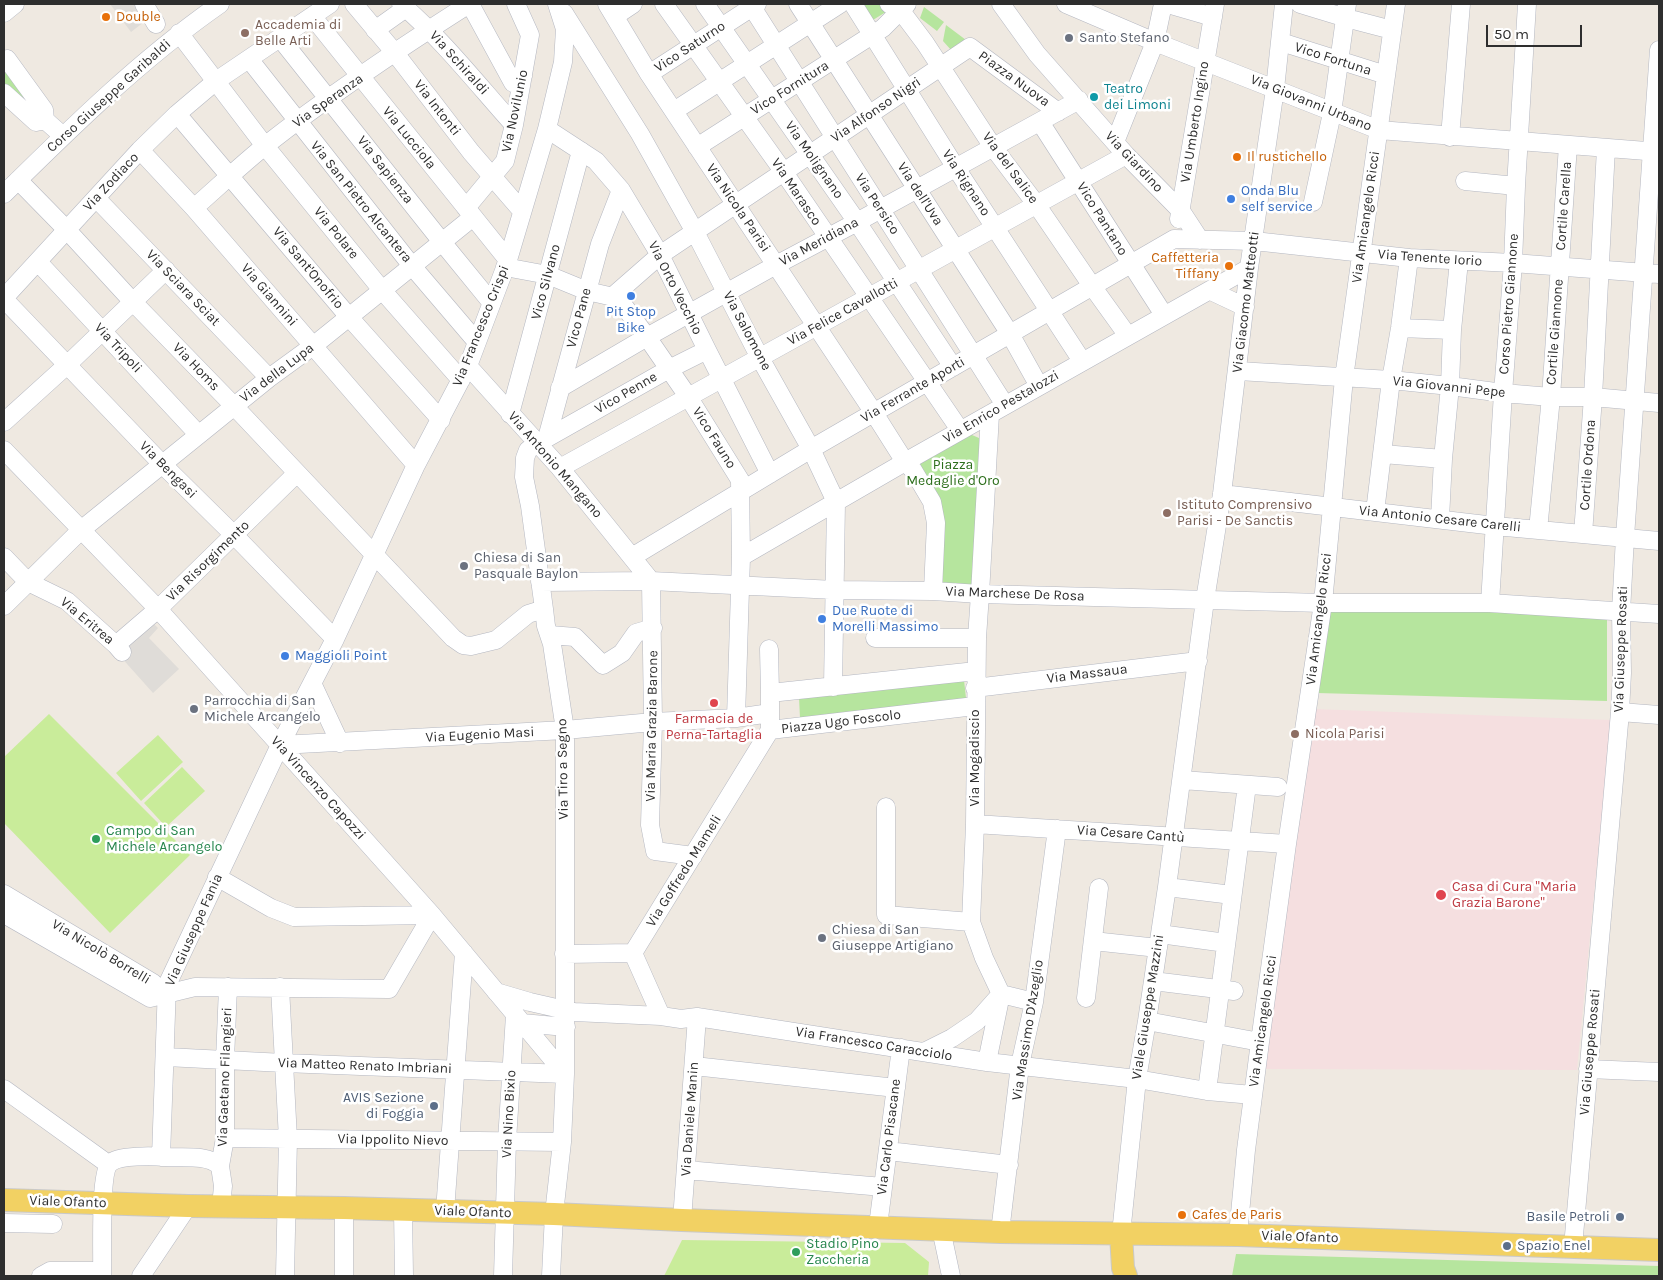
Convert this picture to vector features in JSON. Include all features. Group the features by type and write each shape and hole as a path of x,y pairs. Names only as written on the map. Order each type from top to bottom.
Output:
{"main road":[{"name":"Viale Ofanto","path":"4,1200 554,1214 1000,1232 1238,1235 1659,1250"},
{"path":"1122,1234 1123,1268 1126,1276"}],"street":[{"path":"4,13 15,4"},
{"path":"144,4 156,24"},
{"name":"Corso Giuseppe Garibaldi","path":"4,194 63,136 179,33 220,4"},
{"name":"Via Zodiaco","path":"4,298 140,150 177,114 221,78 330,4"},
{"name":"Via Intonti","path":"354,4 395,53 472,152 522,211"},
{"path":"470,4 513,82 523,76"},
{"name":"Via Speranza","path":"194,208 265,146 328,99 428,30 470,4"},
{"name":"Via Novilunio","path":"469,213 505,160 514,125 530,34 516,4"},
{"name":"Via Francesco Crispi","path":"280,745 335,639 416,465 464,373 507,264 547,129 563,62 565,29 558,4"},
{"name":"Via Salomone","path":"558,4 640,134 695,232 760,358 811,449 836,502 833,687"},
{"path":"611,10 633,4"},
{"name":"Via Marasco","path":"664,4 783,172 960,430"},
{"name":"Via Molignano","path":"705,4 857,222 953,367"},
{"name":"Via dell'Uva","path":"798,4 1010,334 1039,386"},
{"path":"674,111 840,4"},
{"name":"Via Rignano","path":"853,4 878,32 907,89 956,168 1082,361"},
{"name":"Via Giovanni Urbano","path":"1066,4 1155,42 1379,130 1656,152"},
{"path":"1120,148 1155,42 1163,4"},
{"path":"1168,4 1214,10"},
{"name":"Via Giacomo Matteotti","path":"1205,600 1222,494 1249,268 1281,42 1284,4"},
{"path":"1300,4 1346,11 1392,30"},
{"name":"Via Amicangelo Ricci","path":"1238,1235 1260,1042 1323,603 1344,378 1396,4"},
{"path":"1450,137 1461,4"},
{"name":"Corso Pietro Giannone","path":"1490,604 1513,263 1527,4"},
{"name":"Vico Saturno","path":"650,74 753,5"},
{"name":"Via Persico","path":"753,5 799,82 974,356 997,410"},
{"name":"Vico Fornitura","path":"697,147 878,32 899,6"},
{"name":"Via del Salice","path":"899,6 993,148 1036,204 1128,336"},
{"path":"375,30 410,7"},
{"name":"Via Schiraldi","path":"410,7 428,30 514,125"},
{"name":"Via Nicola Parisi","path":"611,10 697,147 874,412 905,462"},
{"name":"Via Giardino","path":"1005,10 1038,54 1120,148 1181,211 1200,240"},
{"name":"Via Umberto Ingino","path":"1174,239 1181,211 1214,10"},
{"path":"1313,202 1332,113 1346,11"},
{"name":"Via Lucciola","path":"312,16 469,213 507,264"},
{"name":"Via Polare","path":"179,33 221,78 265,146 382,290 464,373"},
{"name":"Via Sapienza","path":"280,38 491,302"},
{"name":"Vico Fortuna","path":"1281,42 1386,76"},
{"name":"Via Alfonso Nigri","path":"612,296 660,255 970,47"},
{"name":"Piazza Nuova","path":"970,47 1058,112"},
{"name":"Via Giuseppe Rosati","path":"1573,1247 1620,712 1622,673 1621,612 1625,538 1634,400 1651,274 1659,50"},
{"path":"7,59 44,110 40,121"},
{"name":"Via San Pietro Alcantera","path":"249,60 412,266 476,341"},
{"path":"4,93 63,136"},
{"name":"Via Meridiana","path":"560,388 647,336 1079,100"},
{"name":"Via Sant'Onofrio","path":"177,114 349,317 440,420"},
{"name":"Vico Pantano","path":"1040,122 1164,315"},
{"name":"Via Orto Vecchio","path":"547,129 596,161 621,190 660,255 706,350 770,474"},
{"name":"Cortile Carella","path":"1560,267 1568,145"},
{"name":"Via Felice Cavallotti","path":"560,468 1077,181 1120,148"},
{"path":"1593,397 1606,148"},
{"name":"Via Giannini","path":"140,150 194,208 416,465"},
{"name":"Vico Silvano","path":"510,414 581,151"},
{"name":"Via Homs","path":"18,180 453,638 463,645 471,646 496,640 528,614 544,609"},
{"path":"1465,181 1516,186"},
{"name":"Vico Pane","path":"543,441 560,388 600,244 621,190"},
{"name":"Via Sciara Sciat","path":"96,198 269,378"},
{"name":"Via della Lupa","path":"4,606 81,530 198,434 313,346 442,242 469,213"},
{"path":"1174,239 1200,240"},
{"name":"Via Ferrante Aporti","path":"635,562 741,491 811,449 1174,239"},
{"name":"Via Tenente Iorio","path":"1200,240 1254,241 1409,258 1513,263 1651,274"},
{"path":"1375,512 1391,380 1409,258"},
{"path":"1440,519 1450,386 1452,330 1459,261"},
{"name":"Via Tripoli","path":"38,262 198,434"},
{"path":"507,264 548,275 587,291 612,296"},
{"name":"Cortile Giannone","path":"1551,397 1560,267"},
{"name":"Via Enrico Pestalozzi","path":"741,557 960,430 1249,268"},
{"path":"4,422 67,365 166,270"},
{"path":"1211,291 1245,307"},
{"name":"Vico Fauno","path":"612,296 618,298 647,336 689,398 740,480 741,557 736,718"},
{"name":"Via Bengasi","path":"4,298 162,464 335,639"},
{"path":"1400,328 1452,330"},
{"name":"Vico Penne","path":"543,441 706,350"},
{"name":"Via Giovanni Pepe","path":"1238,371 1391,380 1503,393 1551,397 1593,397 1659,403"},
{"name":"Via Antonio Mangano","path":"464,373 543,441 560,468 635,562"},
{"path":"1538,530 1551,397"},
{"name":"Cortile Ordona","path":"1583,534 1593,397"},
{"path":"980,594 997,410"},
{"name":"Via Tiro a Segno","path":"543,441 528,450 525,458 524,477 565,730 565,1074 562,1142 554,1214 551,1276"},
{"name":"Via Vincenzo Capozzi","path":"4,450 158,609 432,915 565,1074"},
{"path":"1383,454 1443,460"},
{"path":"905,462 913,470 932,502 936,523 933,591"},
{"name":"Via Risorgimento","path":"119,649 297,473"},
{"name":"Via Antonio Cesare Carelli","path":"1222,494 1495,526 1659,540"},
{"name":"Via Eritrea","path":"4,557 28,582 67,601 119,649"},
{"path":"635,562 651,581"},
{"name":"Via Marchese De Rosa","path":"540,582 651,581 835,590 933,591 980,594 1323,603 1490,604"},
{"name":"Via Maria Grazia Barone","path":"651,581 653,722 650,825 655,851 693,856"},
{"name":"Via Mogadiscio","path":"980,594 976,638 975,824 972,922 984,958 1001,994"},
{"name":"Viale Giuseppe Mazzini","path":"1122,1234 1137,1079 1167,887 1205,600"},
{"path":"1490,604 1659,614"},
{"path":"550,635 574,637 603,665 622,652 636,634 652,628"},
{"path":"875,638 976,638"},
{"path":"769,649 770,693 833,687 976,679"},
{"name":"Via Massaua","path":"976,679 1198,661"},
{"path":"312,683 340,743"},
{"name":"Piazza Ugo Foscolo","path":"770,693 770,722 975,706"},
{"path":"1620,712 1659,715"},
{"name":"Via Eugenio Masi","path":"280,745 565,730 653,722 736,718 770,722"},
{"name":"Via Goffredo Mameli","path":"633,953 693,856 770,722"},
{"name":"Via Giuseppe Fania","path":"161,1157 166,1057 167,985 280,745"},
{"path":"1182,780 1278,787"},
{"path":"1207,1091 1214,1034 1227,990 1226,943 1247,785"},
{"path":"886,807 886,915 972,922"},
{"name":"Via Cesare Cantù","path":"975,824 1287,844"},
{"name":"Via Massimo D'Azeglio","path":"1000,1232 1020,1065 1034,1002 1057,829"},
{"path":"217,877 271,908 294,917 432,915"},
{"path":"1167,887 1232,895"},
{"path":"1086,998 1099,888"},
{"name":"Via Nicolò Borrelli","path":"4,894 153,983 166,994"},
{"name":"Via Nicolò Borrelli","path":"4,914 150,998 166,994"},
{"name":"Via Gaetano Filangieri","path":"166,994 195,987 390,990 432,915"},
{"path":"1093,941 1226,943"},
{"path":"445,1211 464,953"},
{"path":"564,954 633,953 661,1016"},
{"path":"1153,981 1227,990"},
{"name":"Via Gaetano Filangieri","path":"221,1207 223,1186 220,1166 225,1138 225,1060 228,987"},
{"path":"280,987 288,1139 285,1276"},
{"name":"Via Francesco Caracciolo","path":"496,992 565,1019 661,1016 681,1019 697,1017 987,1062 1137,1079 1207,1091 1253,1095"},
{"path":"1001,994 1034,1002"},
{"path":"924,1052 952,1038 977,1021 1001,994"},
{"path":"987,1062 1001,994"},
{"name":"Via Daniele Manin","path":"682,1220 697,1017"},
{"path":"519,1019 565,1019"},
{"name":"Via Nino Bixio","path":"503,1276 511,1072 519,1019"},
{"path":"1147,1020 1260,1042"},
{"name":"Via Carlo Pisacane","path":"878,1226 901,1048"},
{"name":"Via Matteo Renato Imbriani","path":"166,1057 565,1074"},
{"path":"694,1066 896,1088"},
{"path":"1588,1068 1659,1072"},
{"path":"4,1089 108,1164"},
{"name":"Via Ippolito Nievo","path":"225,1138 562,1142"},
{"path":"888,1151 1009,1165"},
{"path":"41,1276 50,1271 102,1274 102,1203 108,1164 118,1159 161,1157 213,1160 220,1166"},
{"path":"686,1170 883,1186"},
{"path":"141,1276 188,1206"},
{"path":"344,1208 344,1276"},
{"path":"403,1210 404,1276"},
{"name":"Viale Ofanto","path":"4,1223 53,1224"},
{"path":"941,1229 951,1276"}],"shaded area":[{"path":"110,4 151,4 157,12 131,32"},
{"path":"151,621 158,628 149,638 179,669 153,693 119,655"},
{"name":"Casa di Cura \"Maria Grazia Barone\"","path":"1314,709 1611,720 1577,1070 1262,1069"}],"green space":[{"path":"863,4 878,4 889,10 873,20"},
{"path":"924,7 944,22 937,31 920,18"},
{"path":"946,25 966,40 951,50 943,41"},
{"path":"4,67 8,67 36,116 4,86"},
{"name":"Piazza Medaglie d'Oro","path":"965,435 979,438 981,445 974,585 940,583 918,467 920,460"},
{"path":"1326,608 1607,615 1607,701 1317,693"},
{"path":"964,680 966,698 800,718 799,697"},
{"name":"Campo di San Michele Arcangelo","path":"49,714 190,855 110,933 4,823 4,757"},
{"name":"Campo di San Michele Arcangelo","path":"158,735 183,762 141,801 116,773"},
{"name":"Campo di San Michele Arcangelo","path":"182,767 205,791 166,827 144,803"},
{"name":"Stadio Pino Zaccheria","path":"682,1240 905,1243 929,1262 928,1276 664,1276"},
{"path":"1236,1254 1659,1266 1659,1276 1232,1276"}],"place":[{"name":"Double","path":"106,17"},
{"name":"Accademia di Belle Arti","path":"245,33"},
{"name":"Santo Stefano","path":"1069,38"},
{"name":"Teatro dei Limoni","path":"1094,97"},
{"name":"Il rustichello","path":"1237,157"},
{"name":"Onda Blu self service","path":"1231,199"},
{"name":"Caffetteria Tiffany","path":"1229,266"},
{"name":"Pit Stop Bike","path":"631,296"},
{"name":"Istituto Comprensivo Parisi - De Sanctis","path":"1167,513"},
{"name":"Chiesa di San Pasquale Baylon","path":"464,566"},
{"name":"Due Ruote di Morelli Massimo","path":"822,619"},
{"name":"Maggioli Point","path":"285,656"},
{"name":"Farmacia de Perna-Tartaglia","path":"714,703"},
{"name":"Parrocchia di San Michele Arcangelo","path":"194,709"},
{"name":"Nicola Parisi","path":"1295,734"},
{"name":"Campo di San Michele Arcangelo","path":"96,839"},
{"name":"Casa di Cura \"Maria Grazia Barone\"","path":"1441,895"},
{"name":"Chiesa di San Giuseppe Artigiano","path":"822,938"},
{"name":"AVIS Sezione di Foggia","path":"434,1106"},
{"name":"Cafes de Paris","path":"1182,1215"},
{"name":"Basile Petroli","path":"1620,1217"},
{"name":"Spazio Enel","path":"1507,1246"},
{"name":"Stadio Pino Zaccheria","path":"796,1252"}]}
